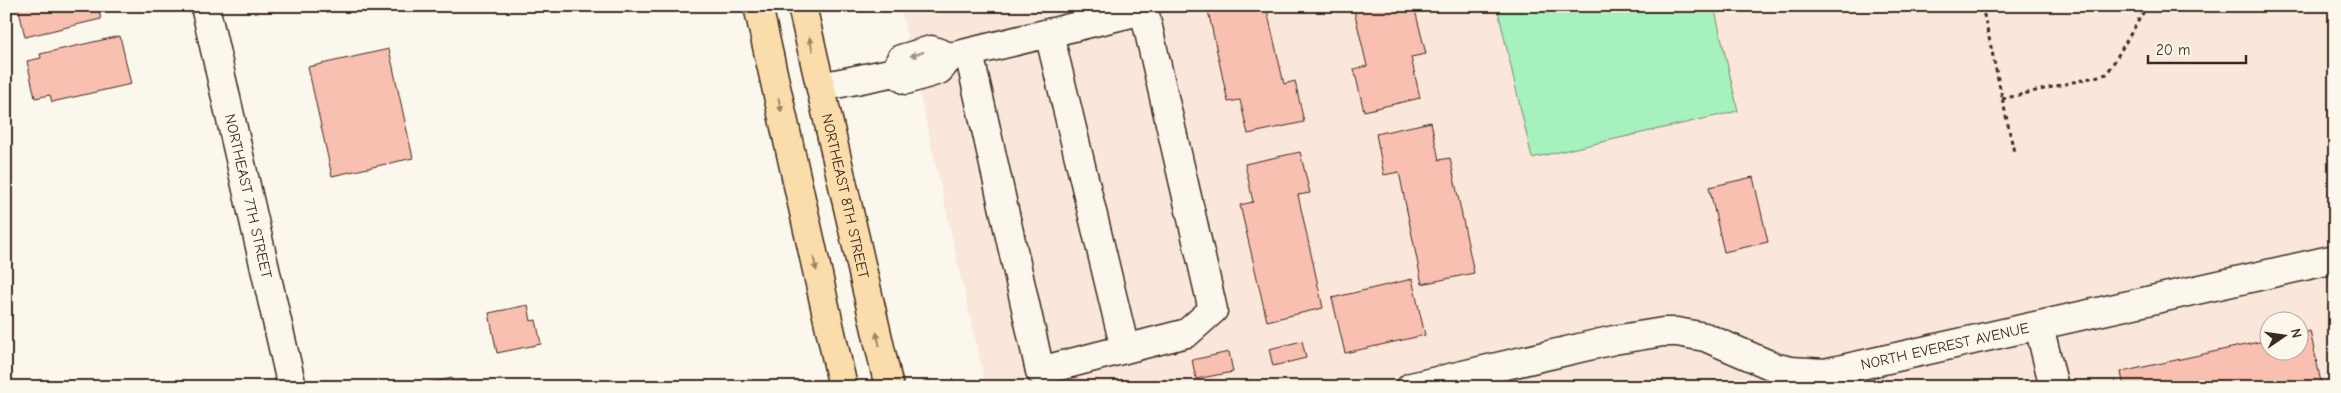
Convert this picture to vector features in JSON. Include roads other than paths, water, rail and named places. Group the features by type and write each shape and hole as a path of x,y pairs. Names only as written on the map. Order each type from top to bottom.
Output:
{"main road":[{"path":"758,6 843,387"},
{"name":"NORTHEAST 8TH STREET","path":"802,6 889,387"}],"street":[{"name":"NORTHEAST 7TH STREET","path":"205,6 292,387"},
{"path":"821,87 894,72 906,80 939,70 960,55 1144,10 1213,310 1187,333 1040,371 960,55"},
{"path":"1049,33 1125,350"},
{"name":"NORTH EVEREST AVENUE","path":"1411,387 1614,340 1663,332 1677,332 1705,337 1777,368 1809,373 1825,373 2335,259"},
{"path":"2039,326 2054,387"}]}
